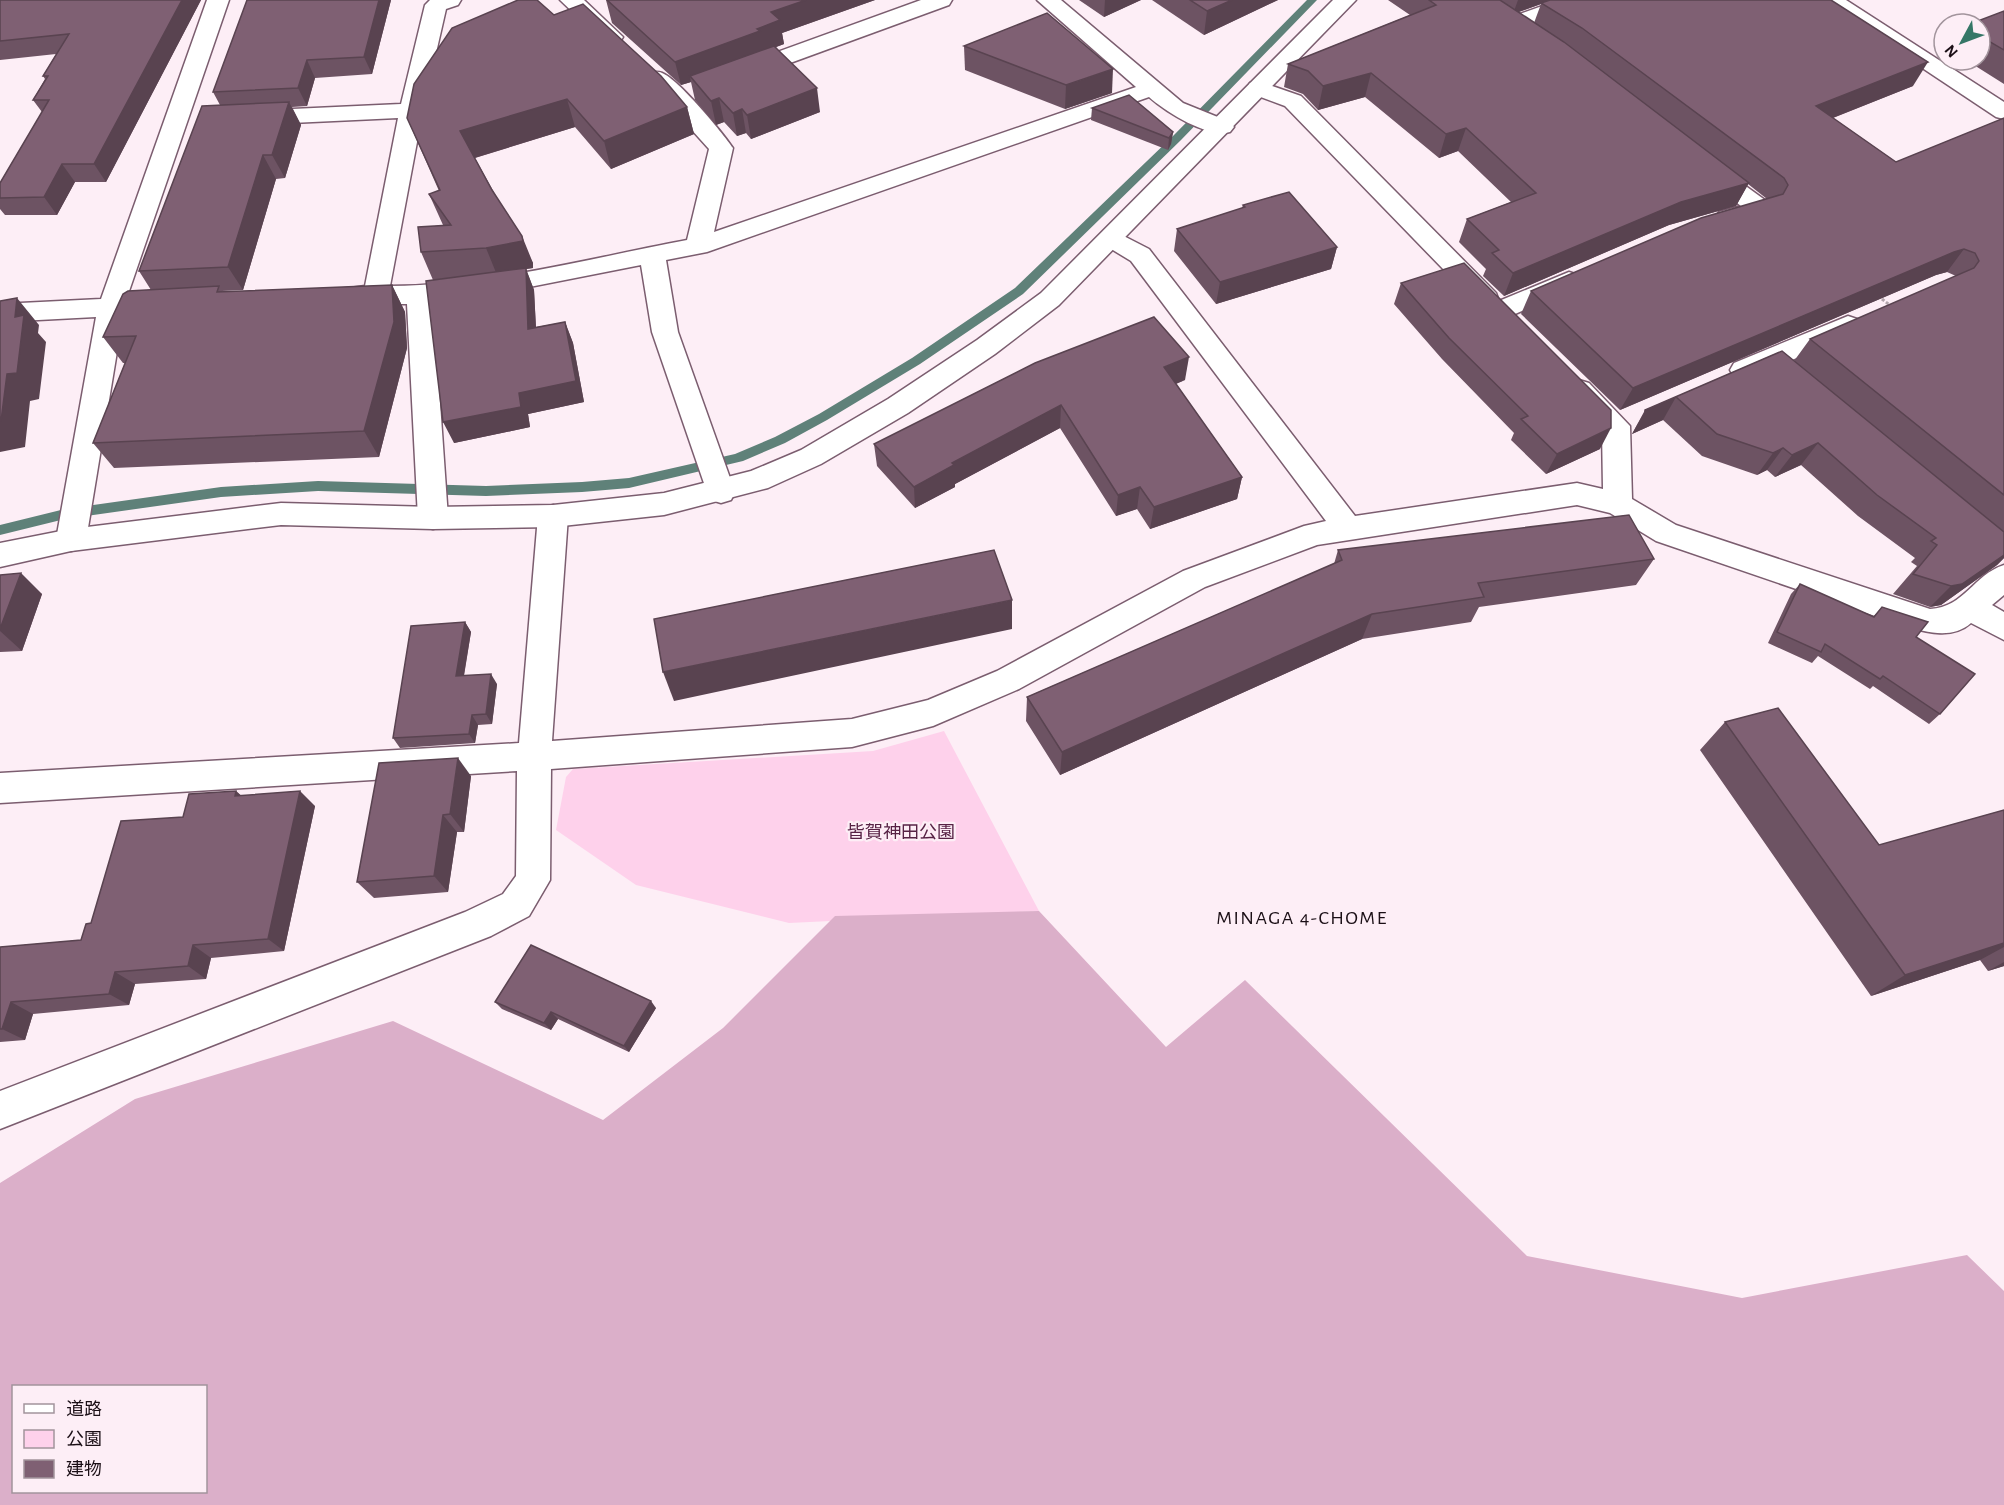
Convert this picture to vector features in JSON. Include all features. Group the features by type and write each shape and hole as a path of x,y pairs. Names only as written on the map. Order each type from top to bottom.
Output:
{"street":[{"path":"74,521 111,306 189,121 218,0"},
{"path":"376,294 411,110 436,5 450,0"},
{"path":"571,0 624,48"},
{"path":"721,81 941,0"},
{"path":"1048,0 1175,108 1205,120"},
{"path":"0,555 74,521 280,514 432,500 553,516 664,504 715,474 758,480 811,457 898,406 986,347 1050,298 1112,238 1205,120 1258,88 1345,0"},
{"path":"1537,42 1501,18 1579,0"},
{"path":"1831,0 2004,112"},
{"path":"642,64 677,97 721,148 698,246"},
{"path":"677,97 699,88"},
{"path":"1258,88 1293,101 1507,319 1594,270"},
{"path":"330,296 420,295 473,289 698,246 1151,89"},
{"path":"224,119 411,110"},
{"path":"1685,152 1760,209 1709,224"},
{"path":"1112,238 1140,255 1348,529"},
{"path":"652,255 665,332 715,474"},
{"path":"420,295 432,500"},
{"path":"1719,381 1779,367 1883,299"},
{"path":"0,313 192,302"},
{"path":"1566,377 1626,421 1618,504"},
{"path":"0,788 534,756 852,733 933,712 1008,680 1194,579 1314,534 1577,494 1618,504 1666,533 1930,621 1954,620 2004,577"},
{"path":"0,1110 478,924 516,905 533,880 534,756 553,516"},
{"path":"1969,607 2004,627"}],"green space":[{"name":"皆賀神田公園","path":"944,731 1039,911 789,923 636,885 556,830 566,777 573,769 873,751"}],"shaded area":[{"path":"1039,911 1166,1047 1245,980 1527,1256 1742,1298 1967,1255 2004,1291 2004,1505 0,1505 0,1183 135,1099 393,1021 603,1120 723,1028 835,916"}],"building":[{"path":"0,0 182,0 94,164 62,164 44,197 0,198 0,183 49,100 33,100 48,76 43,76 69,34 0,41"},
{"path":"247,0 379,0 364,57 307,60 298,88 213,92"},
{"path":"518,0 537,0 554,15 583,4 661,76 687,107 604,141 567,99 460,131 523,241 486,248 421,252 418,227 451,225 429,194 440,190 407,118 414,84 452,28"},
{"path":"607,0 806,0 771,12 780,20 757,29 760,31 675,62"},
{"path":"1190,0 1232,0 1207,11"},
{"path":"1429,0 1500,0 1564,42 1749,183 1681,202 1513,273 1492,253 1499,250 1467,219 1536,193 1466,128 1446,134 1371,73 1323,86 1308,71 1288,64 1436,5"},
{"path":"1550,0 1831,0 1928,62 1816,106 1896,162 2004,118 2004,495 1810,339 1974,268 1979,261 1975,253 1964,249 1954,252 1633,388 1531,291 1701,218 1783,194 1788,185 1784,178 1582,28 1541,3"},
{"path":"2004,11 2004,50 1992,43 1992,16"},
{"path":"1047,13 1113,69 1066,85 964,46"},
{"path":"774,46 817,88 747,115 742,109 733,113 719,98 711,101 690,76"},
{"path":"1129,95 1173,132 1169,138 1092,108"},
{"path":"289,102 272,155 263,155 228,267 139,271 202,106"},
{"path":"1289,192 1337,247 1220,282 1177,229 1245,207 1243,205"},
{"path":"1464,263 1611,410 1611,428 1557,454 1521,419 1528,416 1449,338 1401,283"},
{"path":"526,268 528,329 565,322 576,381 519,393 521,407 443,422 426,281"},
{"path":"392,285 394,322 364,431 93,443 136,336 103,337 123,294 128,291 219,286 217,292"},
{"path":"17,298 15,317 24,315 17,373 7,374 0,421 0,301"},
{"path":"1154,317 1189,357 1164,367 1242,477 1154,507 1140,487 1118,495 1061,405 952,463 954,465 914,487 874,444 1035,363"},
{"path":"1782,351 2004,532 2004,555 1962,584 1951,586 1913,574 1937,545 1931,541 1936,538 1877,495 1818,443 1792,455 1783,448 1773,453 1717,434 1676,397 1645,411 1645,410"},
{"path":"1629,515 1654,559 1478,583 1484,597 1372,614 1062,752 1027,697 1342,560 1338,550"},
{"path":"994,550 1012,600 663,672 654,619"},
{"path":"21,573 0,629 0,575"},
{"path":"1800,584 1874,617 1882,607 1928,622 1916,637 1975,674 1940,714 1883,676 1880,679 1825,644 1821,652 1777,632"},
{"path":"465,622 456,676 491,674 486,714 472,715 469,734 393,738 411,626"},
{"path":"1778,708 1879,845 2004,810 2004,943 1905,975 1725,722"},
{"path":"458,758 450,814 443,815 434,876 357,882 379,763"},
{"path":"236,791 235,796 300,791 268,939 193,945 188,966 115,972 109,994 11,1002 2,1029 0,1029 0,947 81,940 86,924 91,923 121,821 183,817 189,794"},
{"path":"531,945 651,1001 624,1046 551,1012 544,1023 495,1002"}],"waterway":[{"path":"0,530 65,514 221,492 318,486 486,491 582,487 629,483 738,458 780,440 823,417 916,361 1019,291 1177,138 1312,0"}],"district":[{"name":"MINAGA 4-CHOME","path":"1302,917"}]}
